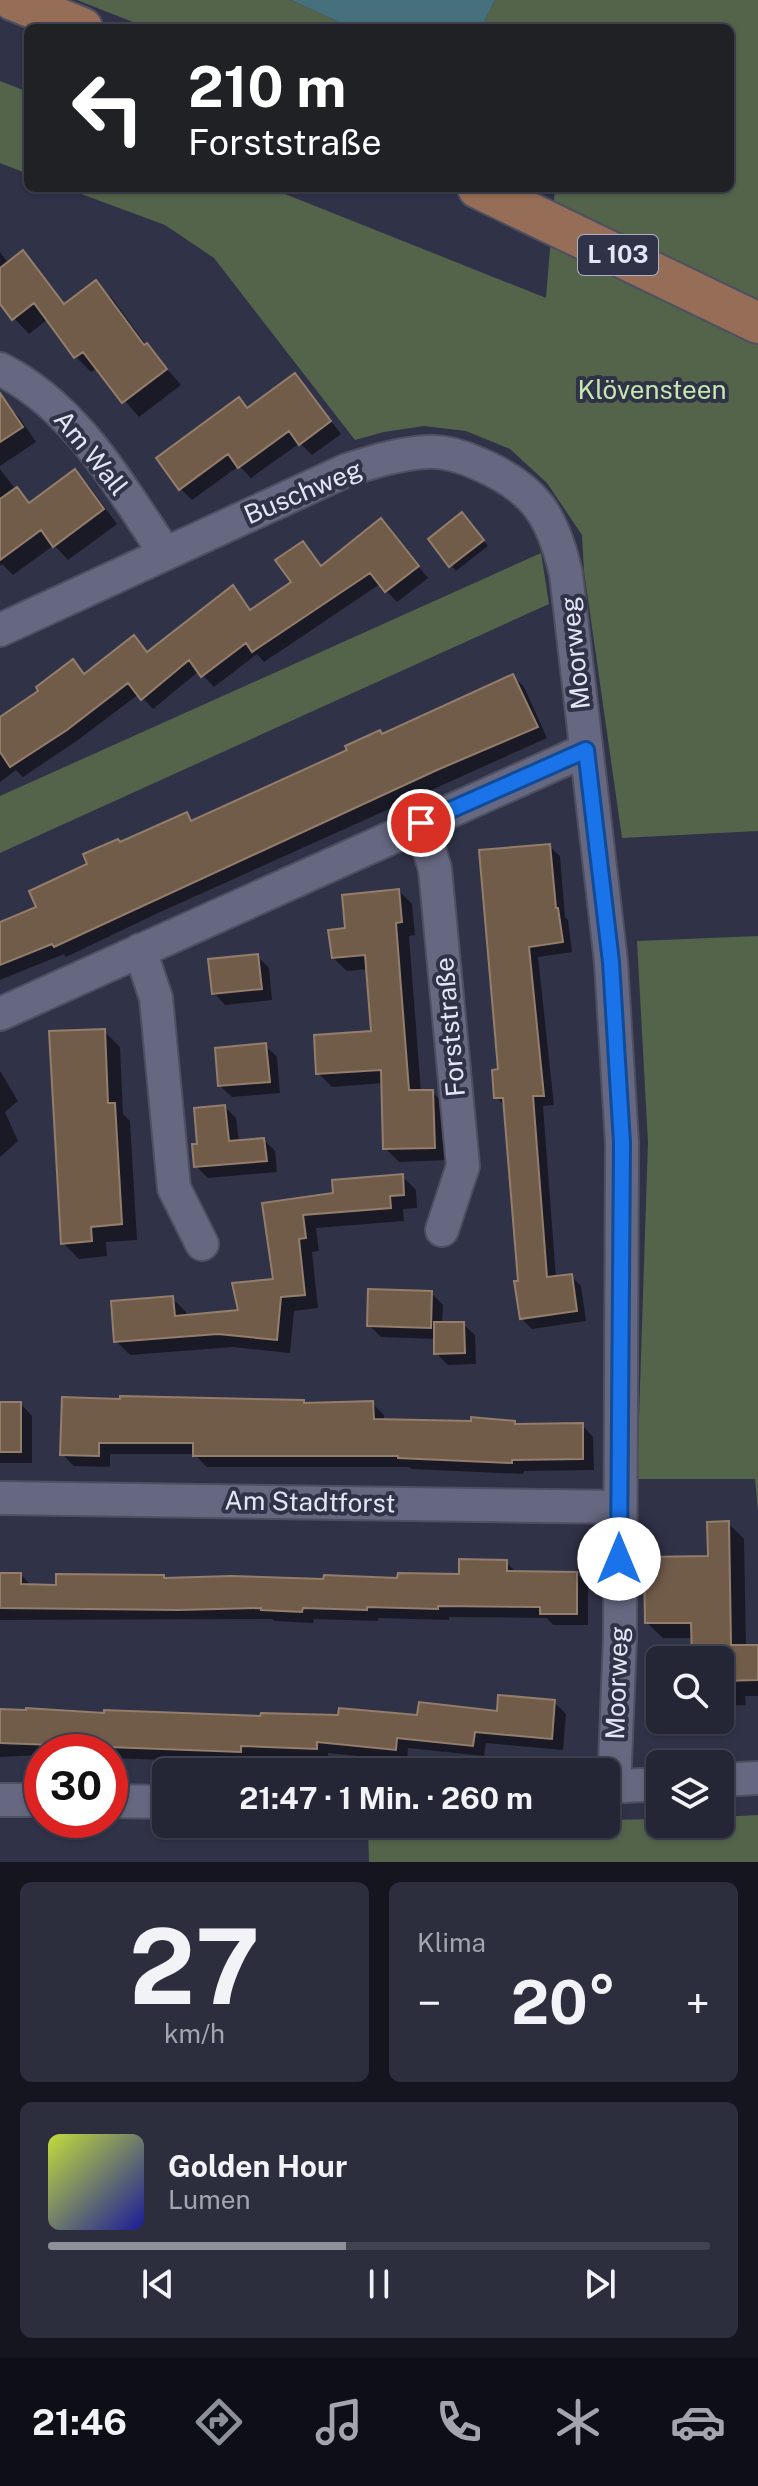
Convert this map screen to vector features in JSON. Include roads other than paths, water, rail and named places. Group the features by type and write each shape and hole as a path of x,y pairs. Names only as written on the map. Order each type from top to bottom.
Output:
{"main road":[{"path":"13,0 72,24"},
{"name":"L 103","path":"486,192 758,323"}],"street":[{"name":"Am Wall","path":"0,369 20,379 62,412 95,451 165,553"},
{"name":"Buschweg","path":"0,630 347,470 389,457 429,451 467,458 507,476 539,504 559,542 566,574"},
{"name":"Moorweg","path":"566,574 611,962 622,1143 620,1638 612,1758"},
{"path":"0,1014 586,750"},
{"name":"Forststraße","path":"421,823 435,869 463,1166 442,1230"},
{"path":"140,950 156,998 174,1188 202,1244"},
{"name":"Am Stadtforst","path":"0,1498 619,1507"},
{"path":"734,1779 758,1778"},
{"path":"620,1786 646,1785"},
{"path":"0,1800 24,1800"},
{"path":"128,1801 152,1802"}],"park label":[{"name":"Klövensteen","path":"652,390"}]}
